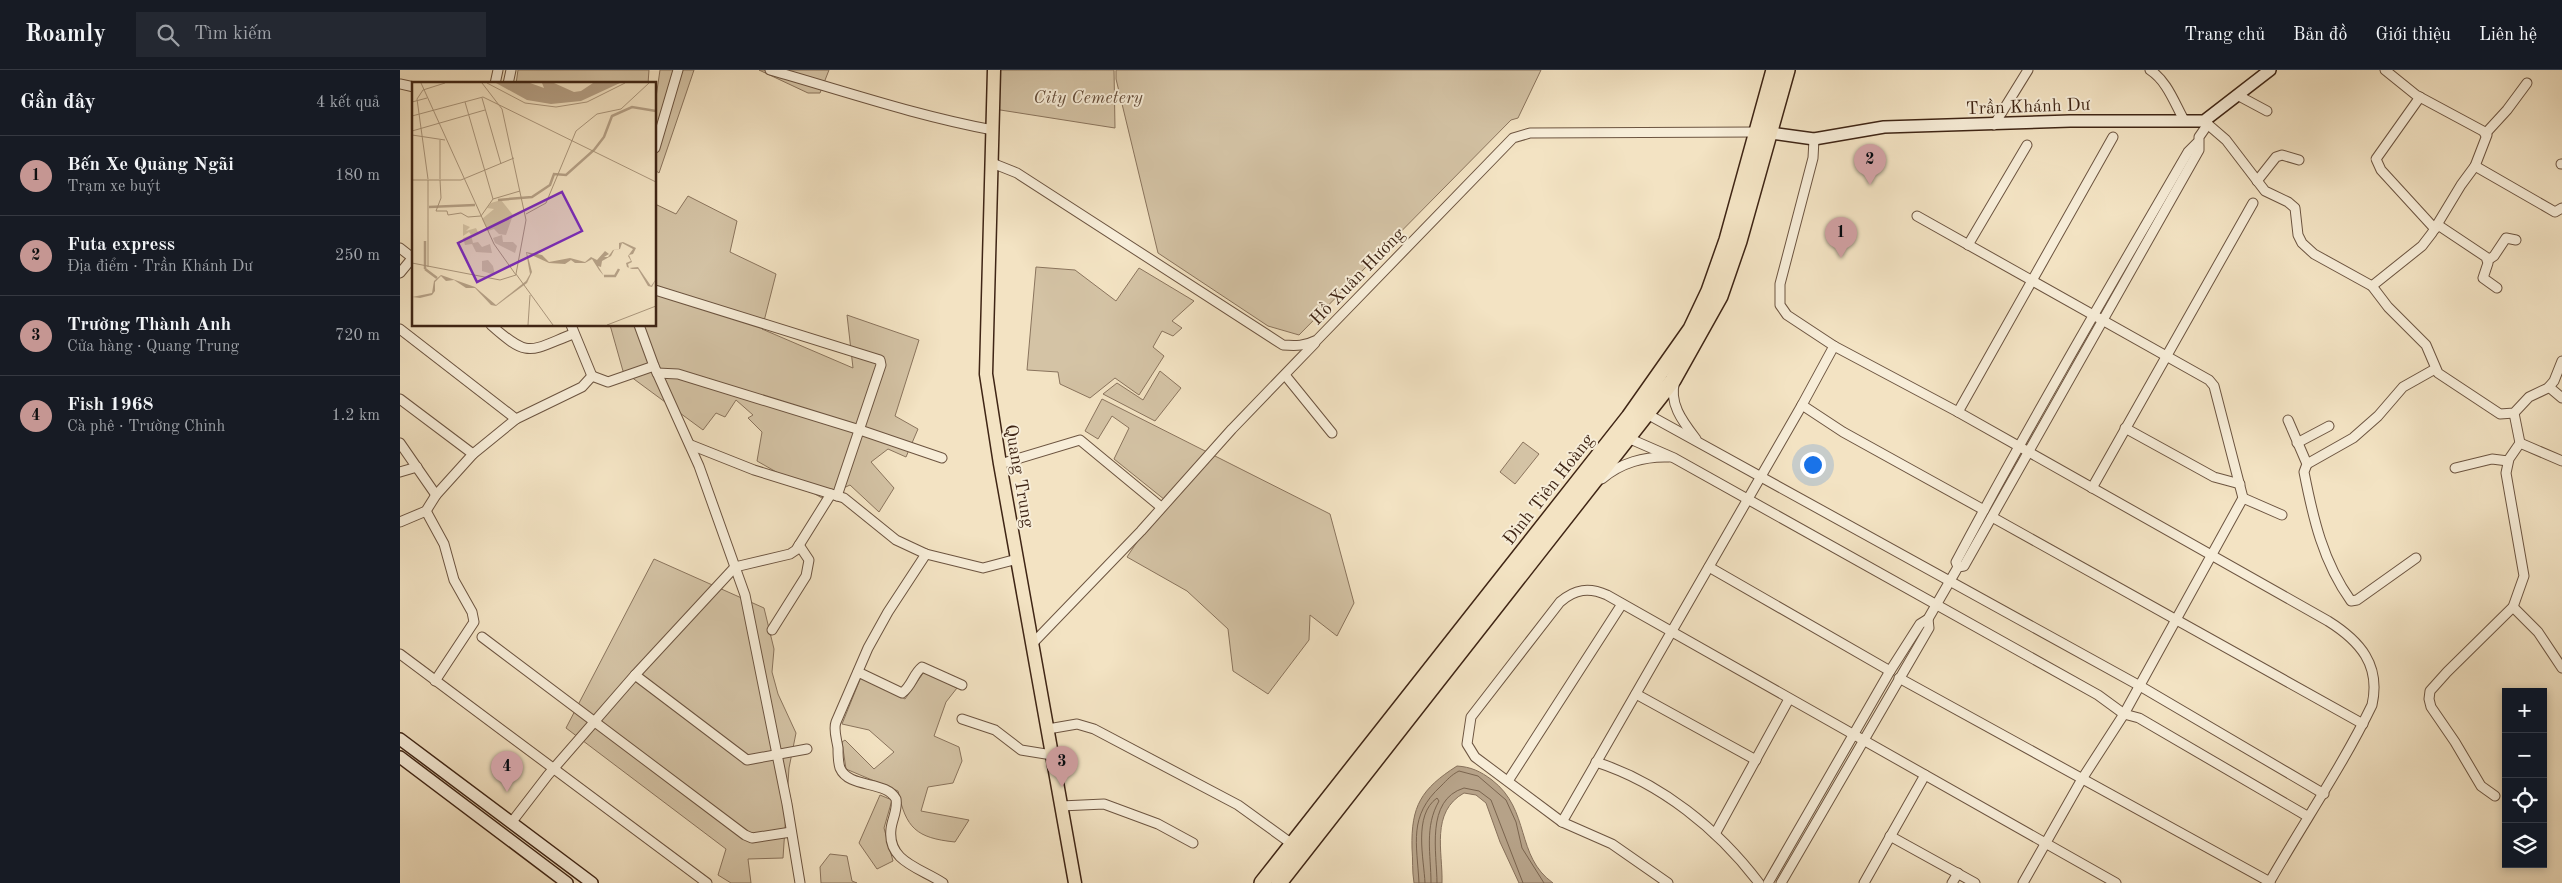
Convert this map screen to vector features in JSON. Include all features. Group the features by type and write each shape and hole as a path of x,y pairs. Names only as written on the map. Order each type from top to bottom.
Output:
{"highway":[{"name":"Đinh Tiên Hoàng","path":"1280,883 1590,489 1677,373 1720,296 1739,241 1764,132 1774,70"},
{"name":"Đinh Tiên Hoàng","path":"1262,883 1632,413 1691,329 1709,291 1728,240 1787,70"}],"main road":[{"name":"Quang Trung","path":"994,70 986,374 1000,464 1075,883"}],"street":[{"path":"656,145 678,70"},
{"path":"770,70 791,73 876,102 957,123 993,130"},
{"path":"1994,125 2028,70"},
{"path":"2150,70 2163,82 2184,120"},
{"path":"1781,883 1929,628 1928,619 1935,604 1958,567 1964,566 1992,517 2093,316 2188,152 2197,143 2206,123 2270,70"},
{"path":"2385,70 2420,97 2485,134"},
{"path":"2485,134 2507,110 2527,83"},
{"path":"400,94 407,86"},
{"path":"2239,96 2267,111"},
{"path":"2420,97 2376,159 2381,170 2437,227 2488,260"},
{"name":"Trần Khánh Dư","path":"1764,132 1814,139 1884,127 2184,120 2206,123"},
{"path":"2206,123 2226,140 2265,191 2288,202 2294,208 2298,235 2314,254 2372,286 2388,307 2426,344 2435,369 2445,379 2516,426"},
{"name":"Hồ Xuân Hương","path":"992,163 1017,173 1174,272 1283,344 1307,346 1317,340 1514,138 1530,134 1764,132"},
{"path":"2372,286 2422,246 2437,227 2461,185 2475,166 2486,141 2485,134"},
{"path":"1958,412 2113,138"},
{"path":"1814,139 1813,158 1780,284 1780,305 1787,315 1834,346 1958,412 2346,632 2368,659 2376,690 2372,705 2363,724 2324,794 2307,816 2270,882 1899,678"},
{"path":"1958,567 1956,562 1984,510 2024,450 2103,321 2199,150 2197,143"},
{"path":"1968,245 2027,146"},
{"path":"2257,181 2276,157 2282,155 2299,160"},
{"path":"2475,166 2555,212 2562,208"},
{"path":"2092,488 2253,203"},
{"path":"1917,216 2209,380 2214,386 2243,498 2140,686 2082,780 2023,883"},
{"path":"2497,288 2483,278 2488,260 2494,256 2506,238 2516,240"},
{"path":"400,248 412,257"},
{"path":"400,273 412,259"},
{"path":"503,834 594,722 735,567 790,554 799,545 834,495 860,430 881,365 877,357 656,290"},
{"path":"492,326 520,348 532,349 572,330 592,376 608,382 656,369 678,374 860,430 942,458"},
{"path":"639,326 656,369 691,445 735,567 750,615 800,883"},
{"path":"400,329 516,419"},
{"path":"1032,643 1317,340"},
{"path":"1562,822 1834,346"},
{"path":"2500,414 2514,413 2530,397 2549,387 2562,361"},
{"path":"2416,558 2357,600 2351,601 2336,580 2321,542 2304,472 2307,464 2353,438 2378,416 2403,386 2435,369"},
{"path":"1677,373 1673,387 1677,409 1681,420 1699,443"},
{"path":"1284,375 1332,433"},
{"path":"400,522 426,510 436,495 473,454 516,419 582,387 592,376"},
{"path":"2549,387 2562,398"},
{"path":"400,399 473,454"},
{"path":"1802,405 1843,432 1984,510"},
{"path":"2496,796 2481,786 2455,742 2431,707 2429,694 2447,672 2513,607 2524,576 2506,468 2508,461 2520,443 2514,413"},
{"path":"1647,414 2140,686 2324,794"},
{"path":"2288,420 2307,464"},
{"path":"2297,443 2329,426"},
{"path":"2125,428 2214,477 2240,484"},
{"path":"1628,438 1674,458 1748,499 2098,695 2124,714 2139,718 2307,816"},
{"path":"1000,464 1080,440 1161,507"},
{"path":"400,443 436,495"},
{"path":"2520,443 2562,461"},
{"path":"691,445 754,470 844,498 901,543 926,554 983,568 1017,559"},
{"path":"1590,489 1621,465 1660,457 1674,458"},
{"path":"2455,468 2492,459 2508,461"},
{"path":"400,472 417,467"},
{"path":"2243,498 2282,515"},
{"path":"426,510 444,544 454,580 472,612 474,622 435,681"},
{"path":"1992,517 2363,724"},
{"path":"772,630 806,576 808,560 799,545"},
{"path":"926,554 888,612 858,672 835,725 839,766 843,772 852,778 894,795 896,807 891,829 891,843 895,853 902,860 943,883"},
{"path":"1709,567 1890,671"},
{"path":"1668,883 1612,844 1562,822 1475,757 1467,744 1471,717 1560,602 1569,594 1589,589 1603,593 1852,736 2116,883"},
{"path":"1508,781 1622,604"},
{"path":"2513,607 2538,632 2562,668"},
{"path":"1768,883 1890,671 1920,624 1928,619"},
{"path":"482,638 744,835 752,838 791,832"},
{"path":"400,654 707,883"},
{"path":"858,672 902,693 907,689 918,670 922,667 962,684"},
{"path":"635,675 746,760 777,756 807,749"},
{"path":"1636,694 1756,760"},
{"path":"1715,834 1790,700"},
{"path":"962,719 995,730 1021,750 1052,755"},
{"path":"1048,729 1077,724 1094,729 1238,805 1292,844"},
{"path":"400,739 592,883"},
{"path":"400,757 567,883"},
{"path":"1596,762 1618,769 1646,784 1702,822 1759,883"},
{"path":"1864,883 1924,775"},
{"path":"1061,806 1104,804 1151,821 1193,843"},
{"path":"1890,836 1975,883"},
{"path":"1952,883 1958,874"}],"green space":[{"path":"518,70 649,70 648,82 516,82"},
{"path":"660,70 694,70 659,173 656,171 656,97"},
{"path":"759,70 829,70 820,93 808,93"},
{"name":"City Cemetery","path":"995,70 1114,70 1115,128 994,109"},
{"path":"1116,70 1541,70 1518,118 1511,120 1299,335 1268,326 1158,253 1116,79"},
{"path":"688,196 737,221 730,252 776,274 762,329 853,368 847,315 919,340 895,416 918,429 906,457 888,449 871,462 894,488 879,512 850,485 822,498 757,461 762,432 748,418 753,415 736,400 725,417 716,413 703,430 623,371 610,326 656,326 656,204 676,214"},
{"path":"1036,267 1075,270 1116,301 1139,268 1194,301 1172,321 1182,328 1173,336 1162,331 1153,347 1164,356 1139,395 1115,378 1090,398 1060,384 1058,372 1027,370"},
{"path":"1160,371 1181,388 1155,421 1103,394 1117,383 1143,400"},
{"path":"1102,399 1330,514 1354,603 1337,636 1310,615 1309,640 1268,694 1233,671 1228,629 1187,591 1127,557 1165,500 1114,459 1129,428 1112,416 1098,439 1085,431"},
{"path":"1523,442 1539,454 1515,484 1500,472"},
{"path":"654,559 764,608 774,649 772,672 778,694 796,733 789,768 783,858 748,859 751,883 731,883 718,875 726,849 566,728"},
{"path":"924,672 957,688 946,702 934,736 959,747 962,761 953,783 928,787 921,811 969,820 955,842 931,838 922,834 909,822 901,804 898,791 846,769 842,742 845,740 874,769 894,752 869,730 842,724 861,677 905,699"},
{"path":"880,795 892,800 884,828 893,861 877,869 859,843"},
{"path":"830,854 847,856 852,881 857,883 821,883 820,867"}],"water":[{"path":"1457,766 1471,768 1479,772 1492,780 1504,792 1513,805 1533,860 1541,872 1553,883 1519,883 1500,842 1486,803 1476,795 1464,793 1453,801 1446,811 1442,822 1440,846 1442,883 1414,883 1412,833 1416,810 1427,791 1445,774"}],"place":[{"name":"Futa express","path":"1870,185"},
{"name":"Bến Xe Quảng Ngãi","path":"1841,258"},
{"name":"Trường Thành Anh","path":"1062,787"},
{"name":"Fish 1968","path":"507,792"}]}
